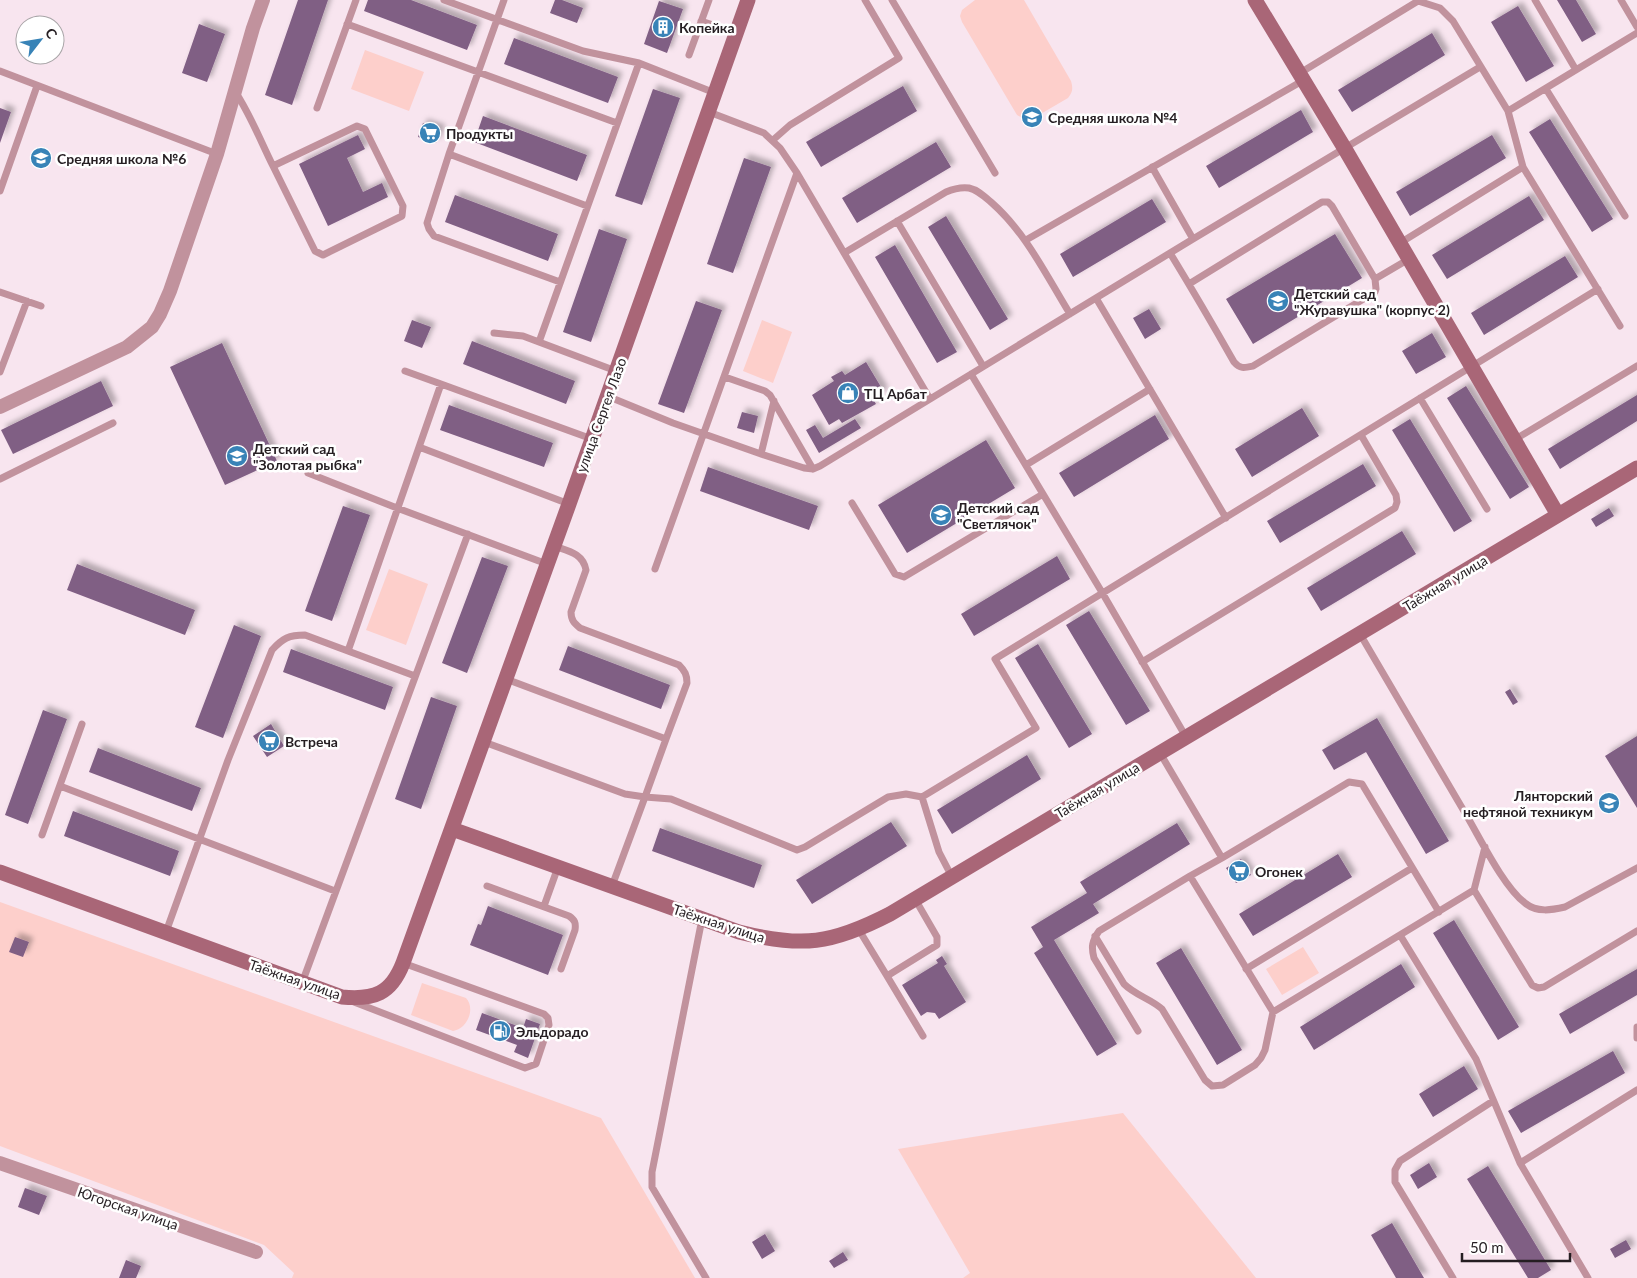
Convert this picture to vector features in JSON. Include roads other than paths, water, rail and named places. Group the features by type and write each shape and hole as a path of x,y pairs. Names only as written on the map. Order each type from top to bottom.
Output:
{"street":[{"path":"0,407 126,347 152,327 170,291 217,154 253,28 263,0"},
{"name":"улица Сергея Лазо","path":"452,829 748,0"},
{"path":"1255,0 1345,149 1558,515"},
{"name":"Таёжная улица","path":"0,872 342,997 370,997 386,990 398,976 452,829 739,932 769,940 798,942 820,940 859,930 915,899 1637,468"},
{"name":"Югорская улица","path":"0,1163 256,1252"}],"lane":[{"path":"316,108 356,0"},
{"path":"444,0 583,51 639,63 716,93"},
{"path":"504,0 449,154 427,223 434,236 560,282"},
{"path":"689,54 709,0"},
{"path":"773,140 790,124 899,58 865,0"},
{"path":"892,0 995,173"},
{"path":"1026,240 1302,77 1417,0 1440,8 1453,21 1508,111 1523,167 1620,326"},
{"path":"1535,0 1576,70"},
{"path":"1621,0 1637,27"},
{"path":"701,21 736,33"},
{"path":"347,24 617,123"},
{"path":"1508,111 1637,33"},
{"path":"539,342 639,63"},
{"path":"608,396 704,435 761,454 804,468 820,466 1480,67"},
{"path":"0,71 217,154"},
{"path":"0,191 37,86"},
{"path":"1546,89 1625,216"},
{"path":"236,92 314,251 323,254 402,216 404,206 365,129 357,126 273,166"},
{"path":"709,112 764,134 773,140 788,158 930,399"},
{"path":"449,154 587,206"},
{"path":"1152,167 1193,239"},
{"path":"1399,243 1523,167"},
{"path":"655,570 797,173"},
{"path":"844,253 946,192 967,188 975,190 1008,217 1026,240 1070,314"},
{"path":"1170,253 1188,284 1234,362 1238,366 1245,368 1253,366 1375,292 1376,284 1375,279 1328,202 1322,202 1188,284"},
{"path":"897,221 983,366"},
{"path":"1375,279 1409,259"},
{"path":"484,742 625,794 671,800 797,850 805,847 888,797 906,794 922,797 1036,728 995,659 1598,289"},
{"path":"0,292 41,306"},
{"path":"1096,298 1226,518"},
{"path":"0,372 27,302"},
{"path":"494,333 523,336 616,372"},
{"path":"1514,440 1637,366"},
{"path":"405,372 592,439"},
{"path":"971,374 1186,737"},
{"path":"725,377 765,391 770,395 813,468"},
{"path":"348,651 441,384"},
{"path":"1026,465 1150,389"},
{"path":"1420,398 1487,509"},
{"path":"761,454 774,401"},
{"path":"0,479 113,423"},
{"path":"1142,662 1395,508 1397,502 1396,495 1361,435"},
{"path":"419,447 569,504"},
{"path":"308,473 548,564"},
{"path":"852,502 895,574 904,577 1043,494"},
{"path":"302,983 468,534"},
{"path":"554,546 577,554 585,563 586,570 571,612 574,624 580,628 679,665 687,676 687,683 612,886"},
{"path":"166,933 199,840 272,650 280,641 292,635 305,634 415,676"},
{"path":"1360,634 1514,894 1531,908 1553,910 1572,904 1637,868"},
{"path":"506,679 666,739"},
{"path":"42,835 82,724"},
{"path":"1160,753 1222,858"},
{"path":"1138,1031 1094,958 1091,948 1095,936 1190,876 1349,782 1362,784 1439,912"},
{"path":"60,786 335,891"},
{"path":"922,797 939,852 952,877"},
{"path":"1273,1012 1474,890 1485,847"},
{"path":"544,906 558,867"},
{"path":"1246,969 1412,868"},
{"path":"1095,936 1124,984 1130,990 1157,1004 1162,1010 1205,1080 1212,1086 1223,1085 1255,1065 1265,1050 1273,1012 1190,876"},
{"path":"488,886 544,906 569,916 574,920 576,925 561,969"},
{"path":"1474,890 1532,985 1538,988 1544,987 1637,931"},
{"path":"887,976 937,945 937,937 915,899"},
{"path":"702,919 652,1172 652,1187 706,1278"},
{"path":"859,930 923,1036"},
{"path":"1400,935 1476,1060 1520,1162 1588,1278"},
{"path":"342,997 525,1068 536,1064 549,1025 548,1018 544,1014 403,963"},
{"path":"1637,1027 1637,1038"},
{"path":"1520,1162 1637,1090"},
{"path":"1453,1278 1395,1182 1395,1170 1400,1161 1493,1101"}],"place":[{"name":"Копейка","path":"663,27"},
{"name":"Средняя школа №4","path":"1032,117"},
{"name":"Продукты","path":"430,133"},
{"name":"Средняя школа №6","path":"41,158"},
{"name":"Детский сад \"Журавушка\" (корпус 2)","path":"1278,301"},
{"name":"ТЦ Арбат","path":"848,393"},
{"name":"Детский сад \"Золотая рыбка\"","path":"237,456"},
{"name":"Детский сад \"Светлячок\"","path":"941,515"},
{"name":"Встреча","path":"269,741"},
{"name":"Лянторский нефтяной техникум","path":"1609,803"},
{"name":"Огонек","path":"1239,871"},
{"name":"Эльдорадо","path":"500,1031"}]}
